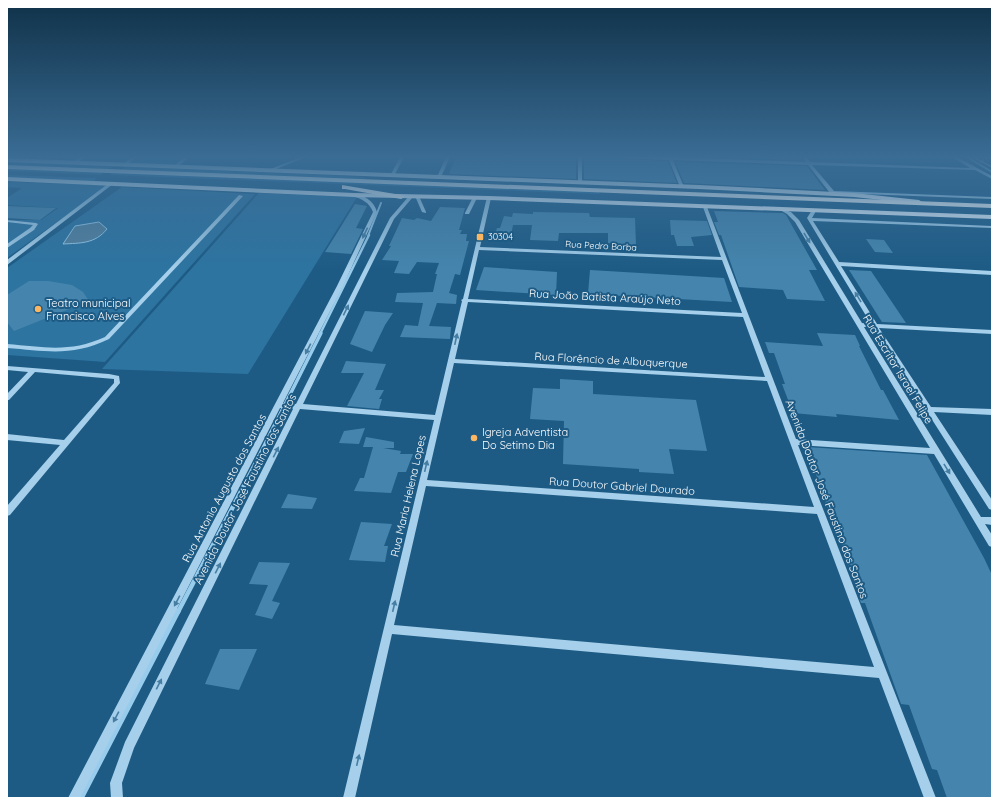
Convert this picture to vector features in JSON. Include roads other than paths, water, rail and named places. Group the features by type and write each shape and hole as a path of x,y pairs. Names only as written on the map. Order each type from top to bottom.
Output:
{"highway":[{"path":"387,195 401,197"},
{"path":"617,195 992,212"},
{"path":"626,195 992,206"}],"main road":[{"path":"344,195 489,198 992,217"},
{"path":"598,203 605,195"},
{"path":"849,195 933,203"}],"street":[{"path":"7,263 97,195"},
{"name":"Rua Antonio Augusto dos Santos","path":"74,798 282,405 375,212 374,206 366,198 354,195"},
{"path":"883,195 992,198"},
{"path":"7,346 72,350 86,348 107,338 241,196"},
{"path":"414,196 424,212"},
{"name":"Avenida Doutor José Faustino dos Santos","path":"117,798 116,783 128,746 296,406 392,218 414,196"},
{"path":"467,213 475,198"},
{"name":"Rua Maria Helena Lopes","path":"349,798 489,198"},
{"name":"Avenida Doutor José Faustino dos Santos","path":"705,207 819,511 930,798"},
{"name":"Rua Escritor Israel Felipe","path":"782,210 789,213 797,221 992,543"},
{"path":"814,211 810,219 992,226"},
{"path":"878,213 888,222"},
{"name":"Rua Escritor Israel Felipe","path":"810,219 839,264 875,326 992,507"},
{"path":"7,222 36,224 32,229 7,246"},
{"name":"Rua Pedro Borba","path":"477,248 724,260"},
{"path":"839,264 991,274"},
{"name":"Rua João Batista Araújo Neto","path":"464,300 745,314"},
{"path":"860,325 992,332"},
{"name":"Rua Florêncio de Albuquerque","path":"451,361 769,379"},
{"path":"7,368 109,376 116,378 117,383 7,512"},
{"path":"7,398 34,370"},
{"path":"282,405 438,418"},
{"path":"929,408 992,412"},
{"path":"7,437 66,443"},
{"path":"793,442 937,451"},
{"name":"Rua Doutor Gabriel Dourado","path":"423,483 819,511"},
{"path":"978,520 992,521"},
{"path":"389,629 882,673"}],"waterway":[{"path":"368,236 381,203"},
{"path":"320,334 369,235"},
{"path":"258,458 321,333"},
{"path":"178,612 259,457"},
{"path":"81,798 178,611"}],"place":[{"name":"30304","path":"480,237"},
{"name":"Teatro municipal Francisco Alves","path":"38,309"},
{"name":"Igreja Adventista Do Setimo Dia","path":"474,438"}]}
